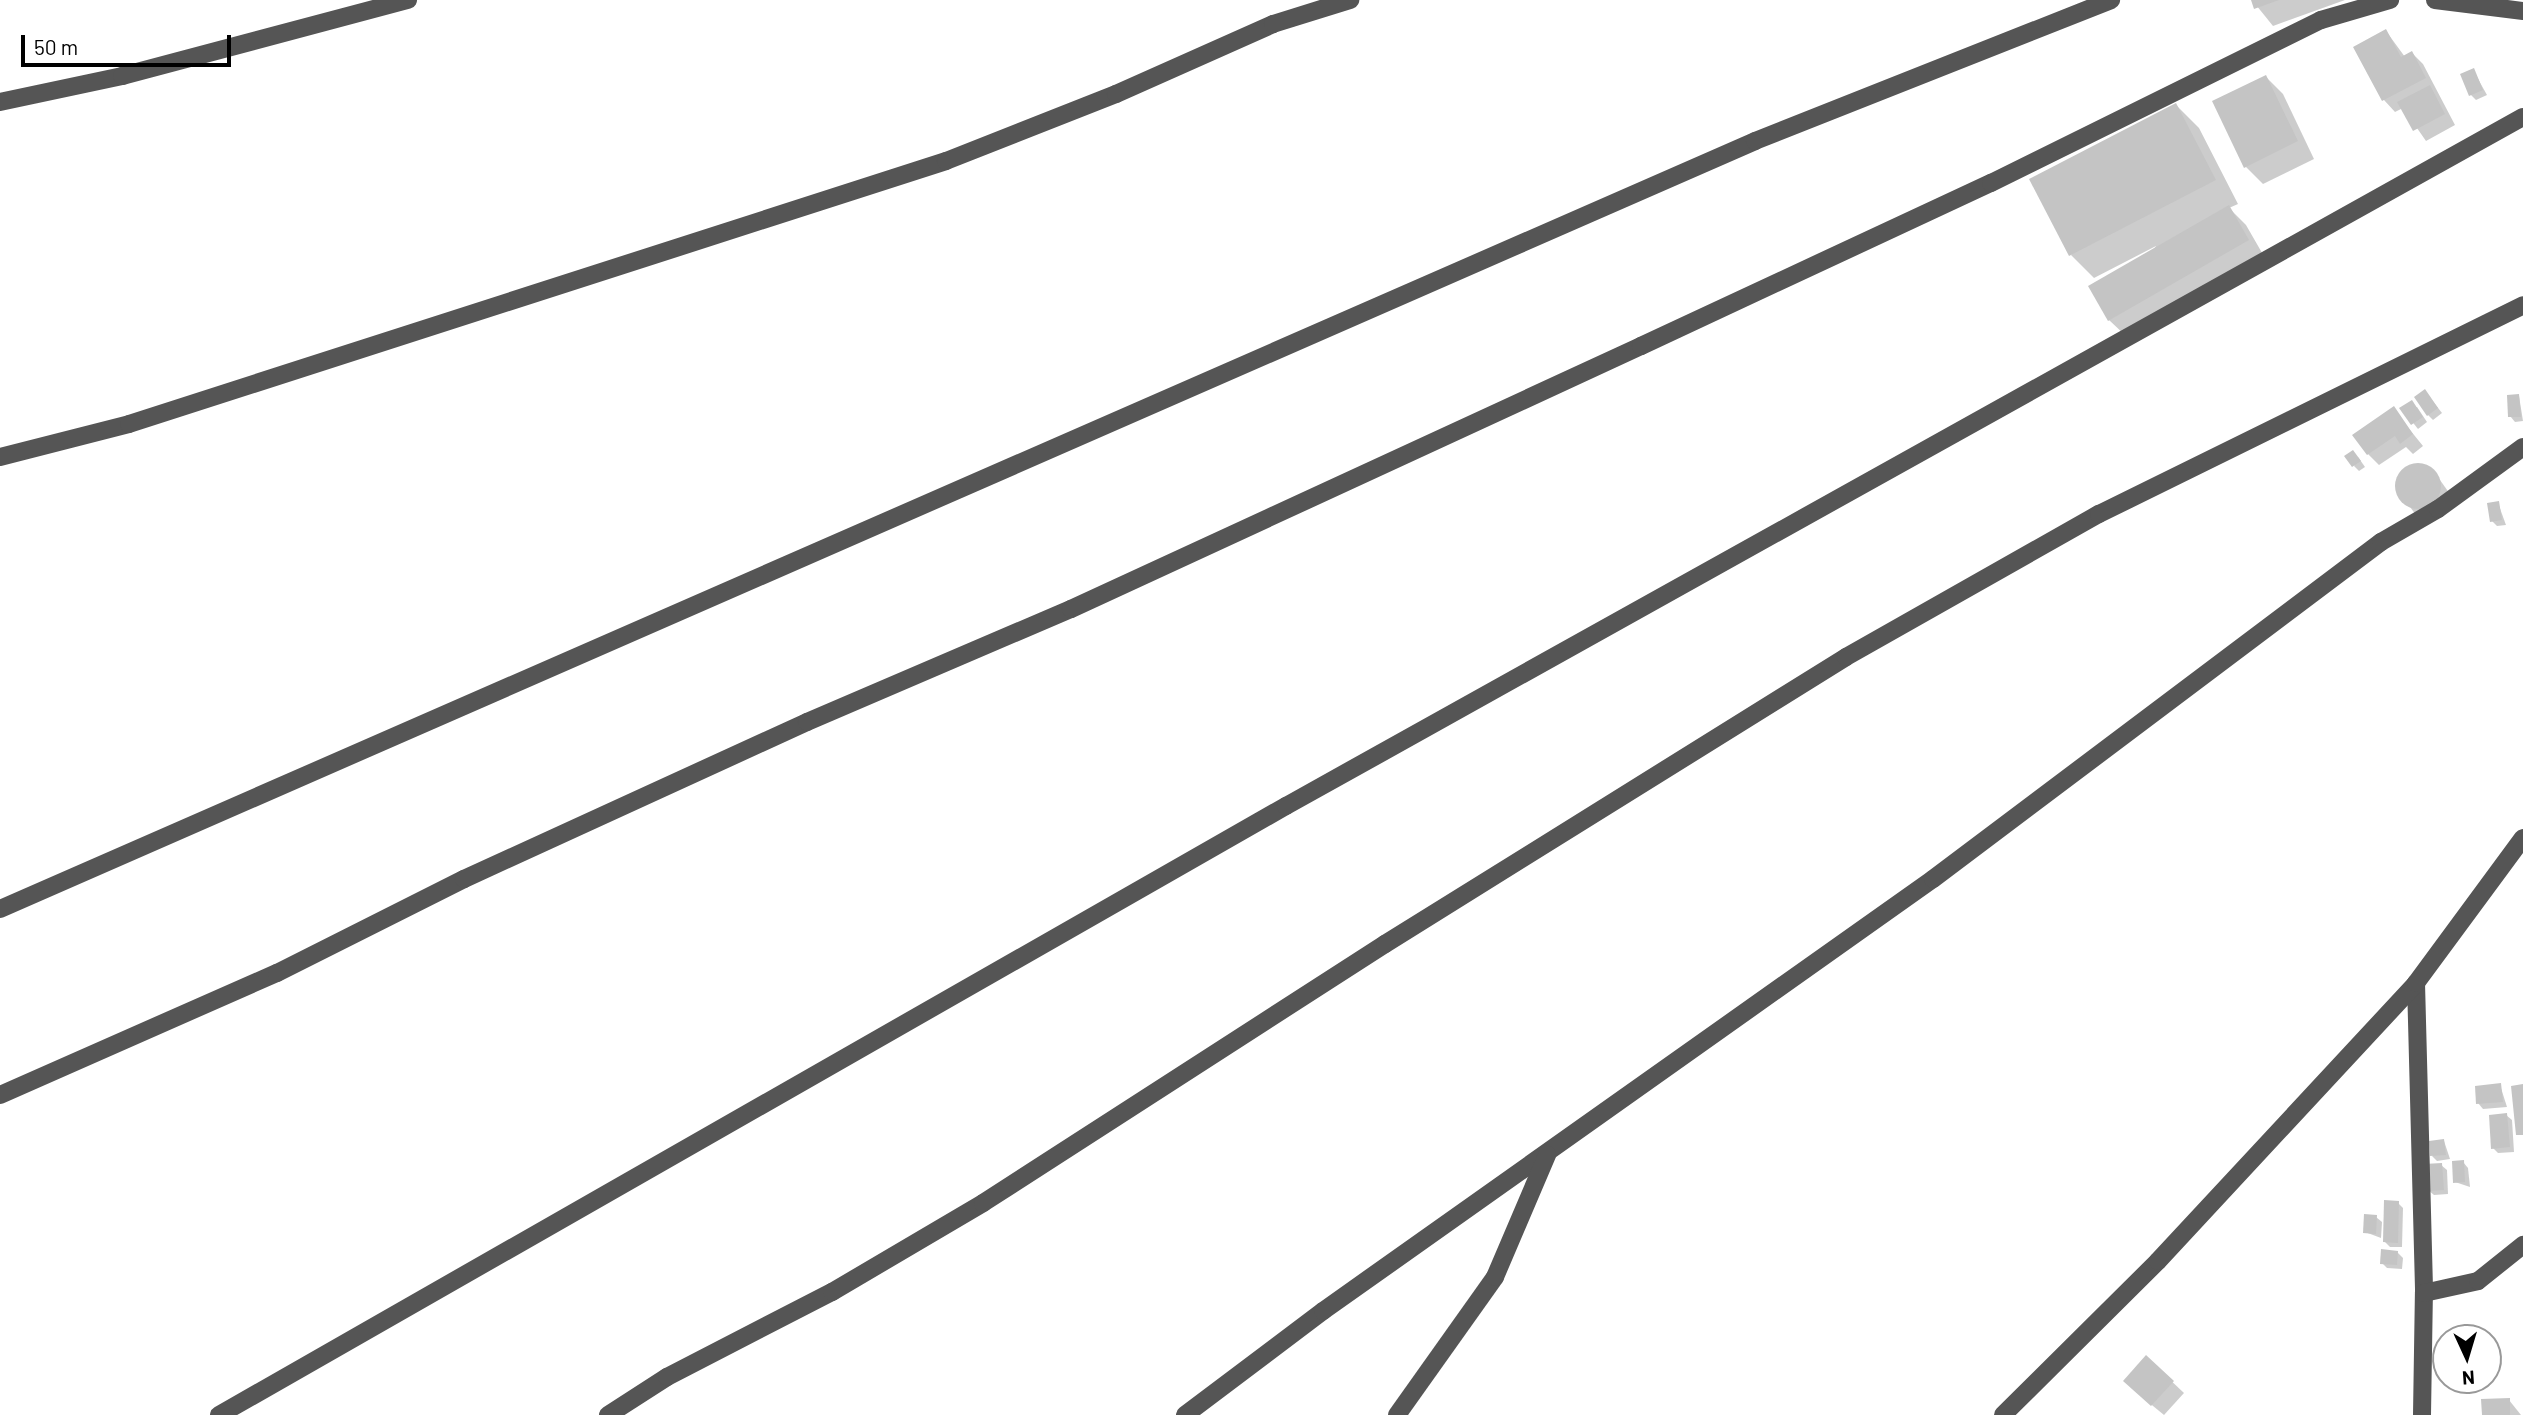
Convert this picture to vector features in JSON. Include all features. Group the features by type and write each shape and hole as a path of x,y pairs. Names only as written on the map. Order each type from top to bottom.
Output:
{"street":[{"path":"0,102 122,76 408,0"},
{"path":"0,457 129,424 946,161 1116,94 1273,24 1350,0"},
{"path":"0,909 1755,141 2111,0"},
{"path":"0,1095 276,972 464,879 795,727 1071,609 1629,351 1991,183 2320,20 2390,0"},
{"path":"2435,0 2523,11"},
{"path":"219,1415 1286,806 2523,117"},
{"path":"608,1415 667,1377 832,1292 983,1203 1385,944 1846,657 2099,514 2523,305"},
{"path":"1185,1415 1323,1311 1933,880 2381,542 2438,509 2523,447"},
{"path":"2003,1415 2158,1261 2416,983 2523,838"},
{"path":"2416,983 2424,1293 2422,1415"},
{"path":"1397,1415 1495,1277 1547,1155"},
{"path":"2424,1293 2478,1281 2523,1244"}],"building":[{"path":"2251,0 2279,0 2254,9"},
{"path":"2386,29 2401,57 2412,51 2426,78 2382,101 2353,47"},
{"path":"2474,68 2483,90 2469,96 2460,74"},
{"path":"2266,75 2298,141 2244,168 2212,101"},
{"path":"2430,85 2445,114 2413,131 2397,102"},
{"path":"2176,103 2216,180 2069,256 2029,179"},
{"path":"2229,205 2249,240 2108,321 2088,286"},
{"path":"2425,389 2438,408 2427,416 2414,397"},
{"path":"2519,394 2521,417 2508,417 2507,395"},
{"path":"2412,400 2423,417 2411,425 2399,408"},
{"path":"2394,406 2413,434 2400,444 2395,436 2367,455 2352,435"},
{"path":"2353,450 2361,461 2352,467 2344,456"},
{"path":"2418,463 2434,470 2441,486 2434,502 2418,509 2402,502 2395,486 2402,470"},
{"path":"2499,501 2502,520 2490,522 2487,503"},
{"path":"2501,1083 2503,1102 2476,1104 2475,1086"},
{"path":"2523,1084 2523,1135 2516,1135 2511,1086"},
{"path":"2507,1113 2510,1147 2491,1149 2489,1115"},
{"path":"2444,1139 2446,1155 2430,1156 2429,1141"},
{"path":"2464,1160 2465,1182 2453,1183 2452,1161"},
{"path":"2442,1163 2444,1190 2427,1191 2424,1164"},
{"path":"2384,1200 2399,1201 2398,1243 2383,1242"},
{"path":"2364,1214 2377,1215 2376,1234 2363,1233"},
{"path":"2381,1249 2398,1251 2397,1265 2380,1264"},
{"path":"2146,1355 2174,1381 2151,1406 2123,1381"},
{"path":"2510,1398 2510,1415 2482,1415 2481,1399"}]}
